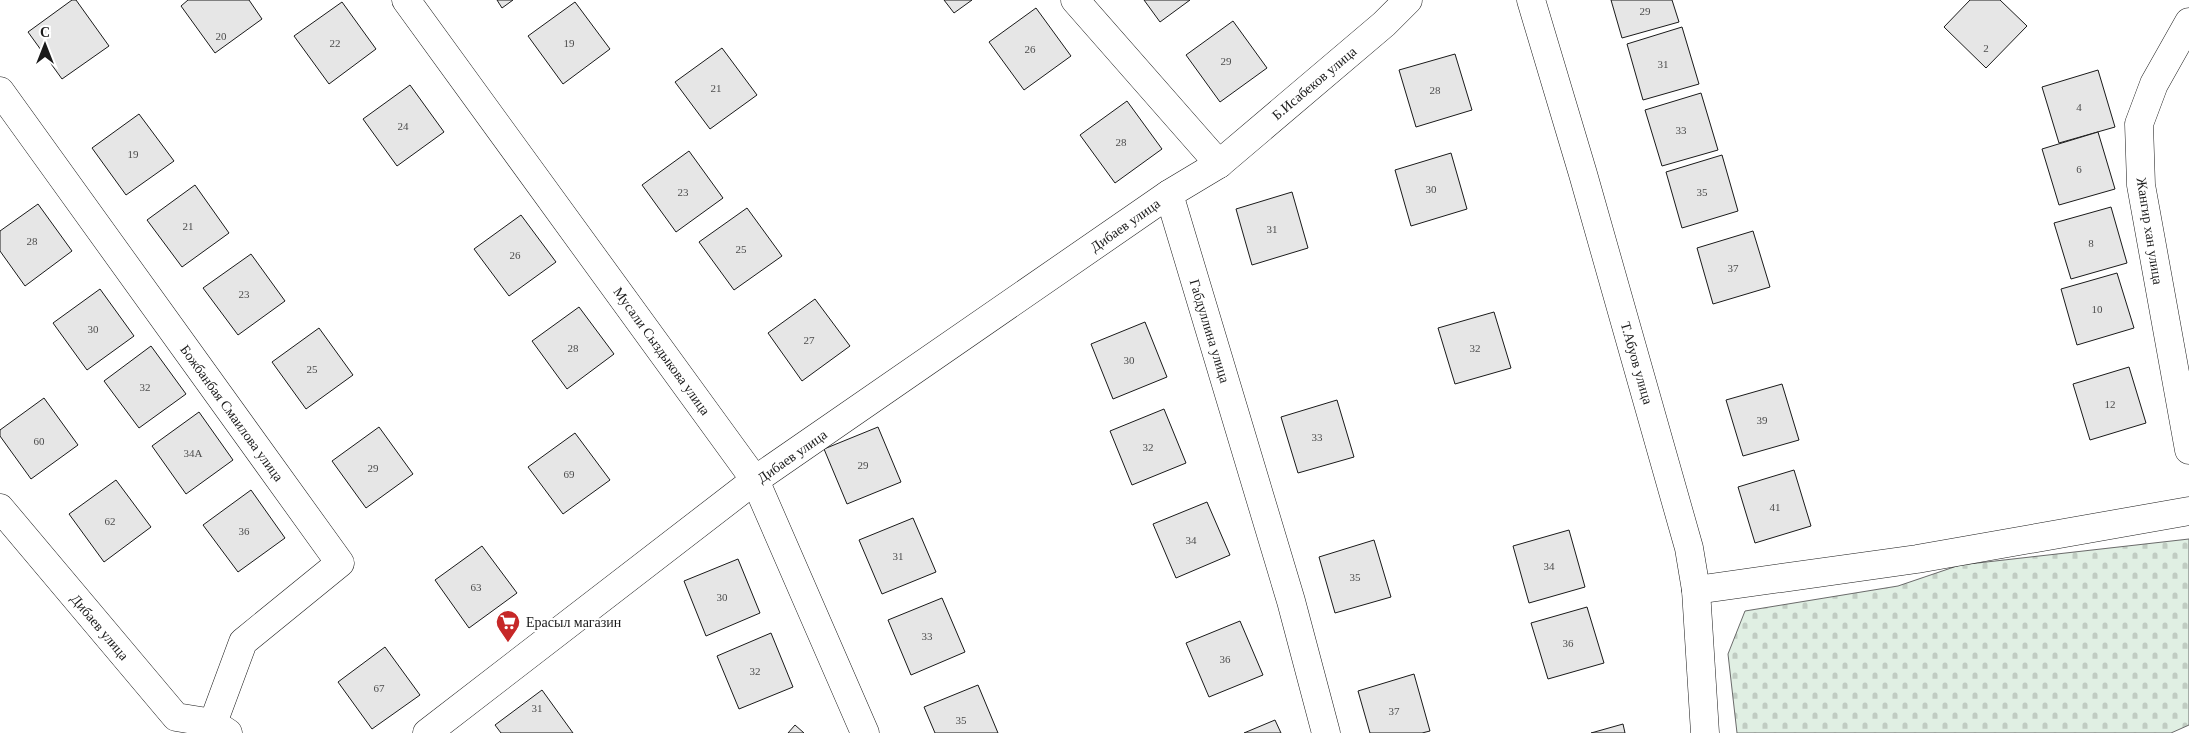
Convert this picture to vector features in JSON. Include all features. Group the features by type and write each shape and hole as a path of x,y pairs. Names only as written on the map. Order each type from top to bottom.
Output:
{"street":[{"name":"Мусали Сыздыкова улица","path":"406,0 755,480 865,733"},
{"path":"1075,0 1219,164 1169,194"},
{"name":"Б.Исабеков улица","path":"1219,164 1384,24 1408,0"},
{"name":"Т.Абуов улица","path":"1532,0 1687,538 1696,590 1705,733"},
{"name":"Жангир хан улица","path":"2189,22 2154,84 2138,124 2141,186 2189,450"},
{"name":"Божбанбая Смаилова улица","path":"0,92 340,563 243,642 220,728"},
{"name":"Дибаев улица","path":"426,733 755,480 1169,194"},
{"name":"Габдуллина улица","path":"1169,194 1291,601 1326,733"},
{"name":"Дибаев улица","path":"0,508 176,717 220,728"},
{"path":"1696,590 1917,558 2189,511"}],"green space":[{"path":"2189,539 2189,725 2171,733 1737,733 1728,654 1745,611 1898,586 1960,565"}],"building":[{"path":"72,0 76,0 109,46 62,79 28,32"},
{"path":"188,0 249,0 262,19 215,53 181,6"},
{"path":"497,0 513,0 502,8"},
{"path":"944,0 972,0 954,13"},
{"path":"1144,0 1190,0 1160,22"},
{"path":"1611,0 1672,0 1679,22 1622,38"},
{"path":"1970,0 2000,0 2027,26 1986,68 1944,27"},
{"path":"342,2 376,49 329,84 294,36"},
{"path":"575,2 610,49 563,84 528,36"},
{"path":"1036,8 1071,56 1024,90 989,42"},
{"path":"1233,21 1267,68 1220,102 1186,55"},
{"path":"1682,27 1699,84 1643,100 1627,44"},
{"path":"722,48 757,95 710,129 675,82"},
{"path":"1455,54 1472,110 1416,127 1399,70"},
{"path":"2098,70 2115,127 2059,143 2042,87"},
{"path":"410,85 444,132 397,166 363,119"},
{"path":"1701,93 1718,150 1662,166 1645,110"},
{"path":"1127,101 1162,149 1115,183 1080,135"},
{"path":"139,114 174,161 126,195 92,148"},
{"path":"2098,132 2115,189 2059,205 2042,149"},
{"path":"689,151 723,198 676,232 642,185"},
{"path":"1451,153 1467,209 1411,226 1395,170"},
{"path":"1722,155 1738,211 1682,228 1666,172"},
{"path":"195,185 229,233 182,267 147,220"},
{"path":"1292,192 1308,248 1252,265 1236,209"},
{"path":"38,204 72,251 25,286 0,251 0,231"},
{"path":"2111,207 2127,263 2071,279 2054,223"},
{"path":"747,208 782,256 734,290 699,242"},
{"path":"521,215 556,262 509,296 474,249"},
{"path":"1753,231 1770,287 1713,304 1697,248"},
{"path":"251,254 285,301 238,335 203,288"},
{"path":"2117,273 2134,328 2077,345 2061,289"},
{"path":"100,289 134,336 87,370 53,323"},
{"path":"815,299 850,346 802,381 768,333"},
{"path":"579,307 614,354 567,389 532,341"},
{"path":"1494,312 1511,368 1455,384 1438,328"},
{"path":"1145,322 1167,377 1113,399 1091,344"},
{"path":"319,328 353,375 306,409 272,362"},
{"path":"151,346 186,394 139,428 104,381"},
{"path":"2129,367 2146,423 2090,440 2073,384"},
{"path":"1782,384 1799,440 1743,456 1726,400"},
{"path":"44,398 78,445 31,479 0,436 0,430"},
{"path":"1337,400 1354,457 1298,473 1281,417"},
{"path":"1164,409 1186,463 1132,485 1110,431"},
{"path":"199,412 233,460 186,494 152,446"},
{"path":"379,427 413,474 366,508 332,461"},
{"path":"878,427 901,482 847,504 824,449"},
{"path":"575,433 610,480 563,514 528,467"},
{"path":"1794,470 1811,526 1755,543 1738,487"},
{"path":"116,480 151,527 104,562 69,514"},
{"path":"251,490 285,538 238,572 203,525"},
{"path":"1207,502 1230,555 1176,578 1153,524"},
{"path":"913,518 936,572 882,594 859,540"},
{"path":"1569,530 1585,587 1529,603 1513,546"},
{"path":"1374,540 1391,597 1335,613 1319,557"},
{"path":"482,546 517,593 469,628 435,580"},
{"path":"738,559 760,613 706,636 684,581"},
{"path":"942,598 965,652 911,675 888,620"},
{"path":"1587,607 1604,663 1548,679 1531,623"},
{"path":"1240,621 1263,675 1209,697 1186,643"},
{"path":"771,633 793,687 739,709 717,656"},
{"path":"385,647 420,695 372,729 338,682"},
{"path":"1414,674 1430,731 1422,733 1370,733 1358,691"},
{"path":"978,685 998,733 935,733 924,707"},
{"path":"542,690 573,733 501,733 495,725"},
{"path":"1275,720 1281,733 1244,733"},
{"path":"1623,724 1625,733 1591,733"},
{"path":"795,725 804,733 788,733"}],"place":[{"name":"Ерасыл магазин","path":"508,643"}]}
